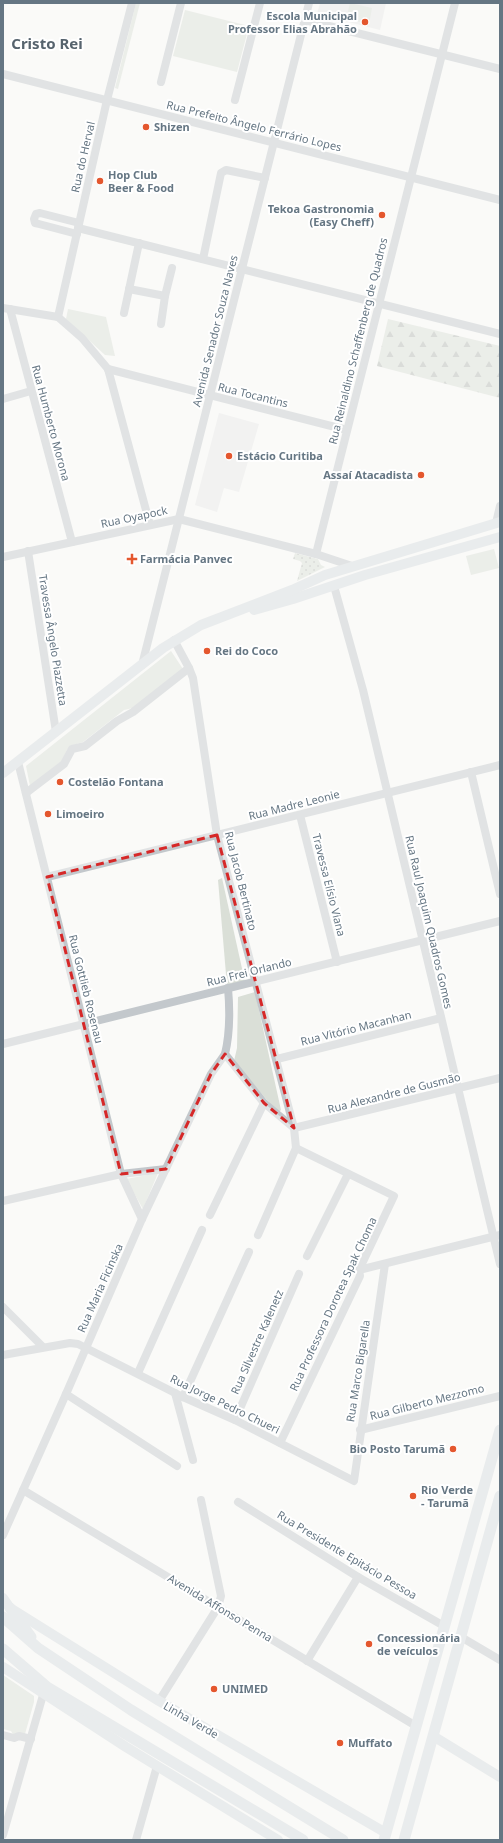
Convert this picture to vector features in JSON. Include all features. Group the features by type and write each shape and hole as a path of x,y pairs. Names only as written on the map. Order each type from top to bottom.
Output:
{"highway":[{"path":"385,1836 500,1430"},
{"path":"404,1840 500,1496"},
{"path":"10,1608 38,1648"},
{"name":"Linha Verde","path":"3,1618 38,1648 131,1710 343,1840"},
{"path":"3,1649 47,1687 303,1840"}],"main road":[{"path":"3,774 174,640 201,625 292,590 325,575 498,522"},
{"path":"227,614 258,609 365,575 500,537"},
{"name":"Linha Verde","path":"3,1598 10,1608 159,1702 385,1836"},
{"path":"3,1668 157,1766 278,1840"},
{"path":"433,1736 500,1776"}],"street":[{"name":"Rua do Herval","path":"58,317 107,100 132,3"},
{"path":"161,82 181,3"},
{"path":"235,100 260,3"},
{"name":"Avenida Senador Souza Naves","path":"142,665 309,3"},
{"name":"Rua Reinaldino Schaffenberg de Quadros","path":"316,554 455,3"},
{"path":"305,20 500,69"},
{"name":"Rua Prefeito Ângelo Ferrário Lopes","path":"3,74 500,200"},
{"path":"203,259 221,174 226,170 265,178"},
{"path":"78,228 500,334"},
{"path":"124,313 139,243"},
{"path":"161,324 165,296 172,268"},
{"path":"129,289 165,296"},
{"path":"6,309 58,317 82,338 108,370 150,525"},
{"name":"Rua Humberto Morona","path":"6,309 31,391 72,542"},
{"name":"Rua Tocantins","path":"108,370 347,430"},
{"path":"3,399 31,391"},
{"path":"498,522 500,506"},
{"name":"Rua Oyapock","path":"3,557 179,519 316,554"},
{"name":"Travessa Ângelo Piazzetta","path":"28,551 56,732"},
{"path":"316,554 352,566"},
{"name":"Rua Raul Joaquim Quadros Gomes","path":"334,586 363,690 458,1088 497,1236 500,1264"},
{"name":"Rua Jacob Bertinato","path":"174,640 193,678 218,835 277,1059 294,1128 296,1148"},
{"path":"26,793 64,764 72,749 85,746 114,723 133,712 189,668"},
{"name":"Rua Gottlieb Rosenau","path":"18,762 121,1174 142,1219"},
{"name":"Rua Madre Leonie","path":"47,877 500,765"},
{"path":"471,772 500,894"},
{"name":"Travessa Elísio Viana","path":"300,815 337,962"},
{"name":"Rua Frei Orlando","path":"3,1044 500,921"},
{"path":"228,988 230,1004 228,1041 225,1054 264,1103 294,1128"},
{"name":"Rua Vitório Macanhan","path":"277,1059 441,1018"},
{"name":"Rua Maria Ficinska","path":"3,1535 142,1219 211,1074 225,1054"},
{"name":"Rua Alexandre de Gusmão","path":"294,1128 500,1078"},
{"path":"210,1215 264,1103"},
{"path":"258,1235 296,1148 348,1174 307,1256"},
{"path":"3,1201 121,1174 166,1169"},
{"name":"Rua Professora Dorotea Spak Choma","path":"280,1443 360,1276 359,1270 394,1196 348,1174"},
{"path":"138,1373 202,1230"},
{"path":"359,1270 497,1236"},
{"path":"183,1397 249,1252"},
{"name":"Rua Marco Bigarella","path":"354,1481 360,1430 385,1264"},
{"name":"Rua Silvestre Kalenetz","path":"235,1420 299,1274"},
{"path":"3,1307 44,1347"},
{"name":"Rua Jorge Pedro Chueri","path":"3,1355 70,1343 85,1348 138,1373 183,1397 235,1420 354,1481"},
{"path":"175,1393 193,1460"},
{"path":"66,1394 177,1466"},
{"name":"Rua Gilberto Mezzomo","path":"360,1430 500,1396"},
{"name":"Avenida Affonso Penna","path":"23,1490 416,1726"},
{"path":"159,1702 218,1607 221,1596 221,1588 201,1500"},
{"name":"Rua Presidente Epitácio Pessoa","path":"238,1502 358,1577 444,1626"},
{"path":"307,1661 358,1577"},
{"path":"461,1637 500,1660"},
{"path":"3,1835 43,1694"},
{"path":"3,1735 14,1738 19,1736 31,1739"},
{"path":"136,1840 157,1766"}],"highlighted area":[{"path":"217,835 294,1128 264,1103 225,1054 211,1074 166,1169 121,1174 47,877"}],"shaded area":[{"name":"Escola Municipal Professor Elias Abrahão","path":"320,3 386,3 380,30 317,14"},
{"name":"Estácio Curitiba","path":"219,413 259,424 239,492 224,488 217,512 195,505"}],"green space":[{"path":"136,3 140,3 118,89 115,88"},
{"path":"350,3 372,8 369,24 346,19"},
{"path":"185,10 249,26 237,72 173,56"},
{"path":"68,309 106,317 115,356 105,355 66,319"},
{"path":"388,319 500,346 500,398 377,366"},
{"path":"494,549 499,568 471,575 466,556"},
{"path":"295,553 318,559 321,565 325,567 297,581 302,563 293,559"},
{"path":"171,651 183,669 133,708 124,710 83,742 70,746 62,761 30,786 26,766"},
{"path":"222,878 245,982 227,986 218,880"},
{"path":"255,992 281,1110 278,1113 234,1061 237,1048 238,997"},
{"path":"158,1173 143,1209 126,1179"},
{"path":"3,1675 34,1696 34,1702 25,1734 14,1736 11,1731 3,1729"}],"place":[{"name":"Escola Municipal Professor Elias Abrahão","path":"365,22"},
{"name":"Shizen","path":"146,127"},
{"name":"Hop Club Beer & Food","path":"100,181"},
{"name":"Tekoa Gastronomia (Easy Cheff)","path":"382,215"},
{"name":"Estácio Curitiba","path":"229,456"},
{"name":"Assaí Atacadista","path":"421,475"},
{"name":"Farmácia Panvec","path":"132,559"},
{"name":"Rei do Coco","path":"207,651"},
{"name":"Costelão Fontana","path":"60,782"},
{"name":"Limoeiro","path":"48,814"},
{"name":"Bio Posto Tarumã","path":"453,1449"},
{"name":"Rio Verde - Tarumã","path":"413,1496"},
{"name":"Concessionária de veículos","path":"369,1644"},
{"name":"UNIMED","path":"214,1689"},
{"name":"Muffato","path":"340,1743"}],"district":[{"name":"Cristo Rei","path":"47,44"}]}
